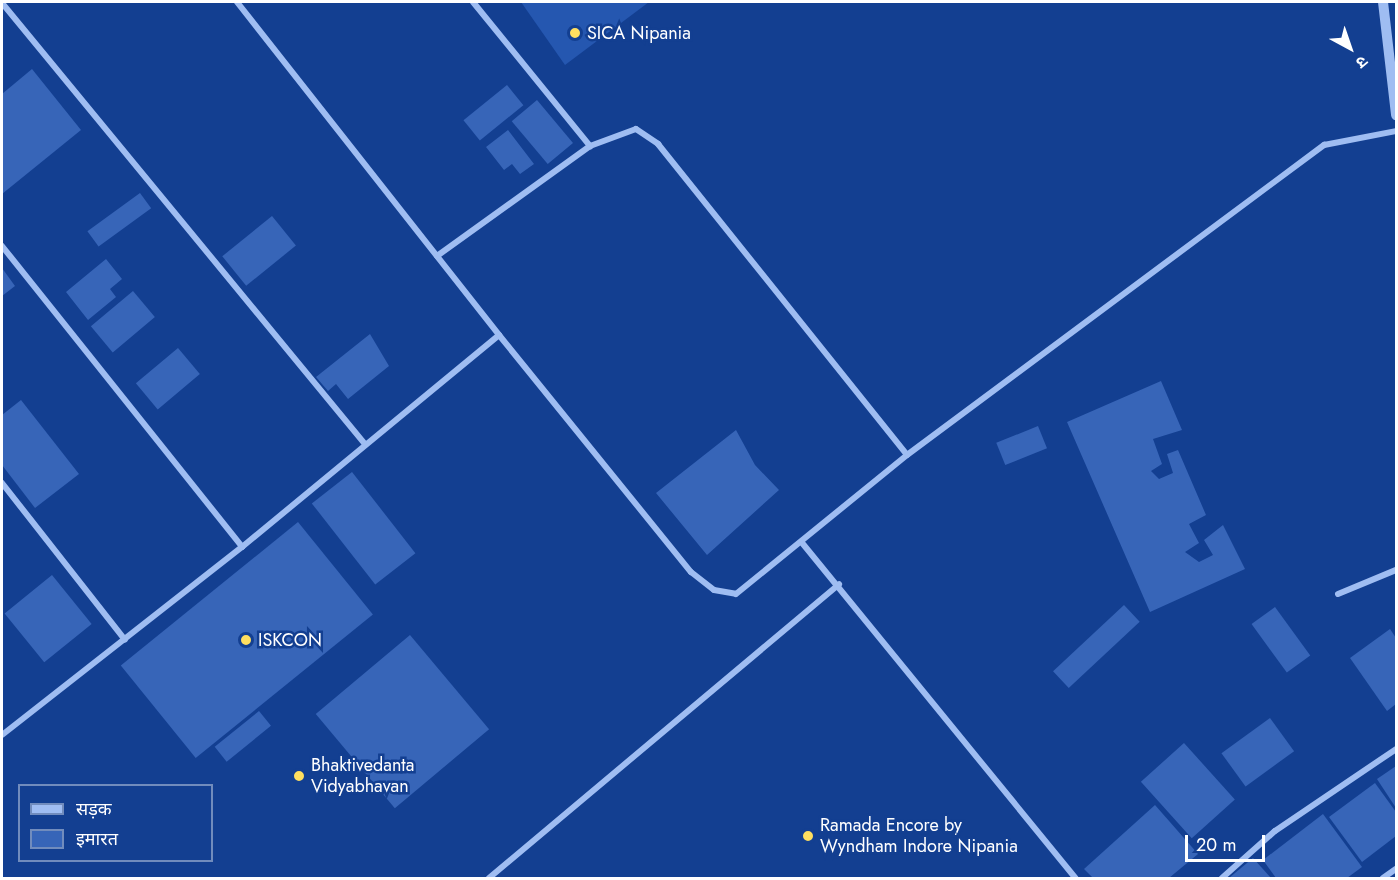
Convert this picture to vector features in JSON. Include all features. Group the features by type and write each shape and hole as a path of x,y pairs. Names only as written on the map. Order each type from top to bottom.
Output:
{"street":[{"path":"237,2 499,335 691,572 714,590 736,594 803,544 907,455 1324,145 1396,131"},
{"path":"473,2 590,146"},
{"path":"1383,2 1396,115"},
{"path":"2,3 364,443"},
{"path":"437,256 590,146 625,129 636,129 658,144 907,455"},
{"path":"2,246 242,547"},
{"path":"2,737 242,547 364,443 499,335"},
{"path":"2,483 125,640"},
{"path":"803,544 839,584 1075,879"},
{"path":"1338,594 1396,570"},
{"path":"489,879 839,584"},
{"path":"1222,879 1275,831 1396,749"},
{"path":"1383,879 1396,869"}],"shaded area":[{"name":"SICA Nipania","path":"521,2 649,2 565,65"}],"building":[{"path":"32,69 81,130 2,194 2,94"},
{"path":"507,85 523,105 480,140 463,120"},
{"path":"537,100 573,143 548,164 512,121"},
{"path":"508,130 534,164 520,174 512,164 504,170 486,147"},
{"path":"140,193 151,208 99,247 87,231"},
{"path":"272,216 296,246 246,286 222,256"},
{"path":"106,259 122,279 110,289 116,297 88,320 66,292"},
{"path":"2,268 15,286 2,296"},
{"path":"133,291 155,317 113,352 91,326"},
{"path":"370,334 389,366 348,399 336,384 328,391 316,377"},
{"path":"178,348 200,374 158,409 136,383"},
{"path":"1161,381 1182,430 1153,439 1162,464 1151,471 1159,479 1173,473 1167,454 1178,450 1206,515 1189,524 1199,543 1185,552 1199,562 1213,555 1204,540 1223,525 1245,569 1150,612 1067,422"},
{"path":"21,400 79,474 35,508 2,465 2,415"},
{"path":"1038,426 1047,448 1005,465 996,443"},
{"path":"736,430 755,465 779,490 707,555 656,493"},
{"path":"352,472 415,553 375,585 312,503"},
{"name":"ISKCON","path":"298,522 373,614 196,758 121,665"},
{"path":"52,575 92,624 44,662 5,613"},
{"path":"1124,605 1140,622 1069,688 1053,671"},
{"path":"1275,607 1310,656 1287,673 1252,624"},
{"path":"1390,629 1396,638 1396,704 1387,711 1350,658"},
{"path":"410,635 489,729 395,808 316,714"},
{"path":"259,711 271,726 227,762 215,747"},
{"path":"1270,718 1294,751 1246,786 1221,753"},
{"path":"1184,743 1235,799 1192,838 1141,782"},
{"path":"1396,766 1396,808 1377,779"},
{"path":"1375,783 1396,812 1396,836 1362,862 1329,817"},
{"path":"1155,805 1198,854 1169,878 1093,878 1084,869"},
{"path":"1323,814 1362,867 1347,878 1276,878 1263,860"},
{"path":"1253,858 1271,878 1229,878"}],"place":[{"name":"SICA Nipania","path":"575,33"},
{"name":"ISKCON","path":"246,640"},
{"name":"Bhaktivedanta Vidyabhavan","path":"299,776"},
{"name":"Ramada Encore by Wyndham Indore Nipania","path":"808,836"}]}
